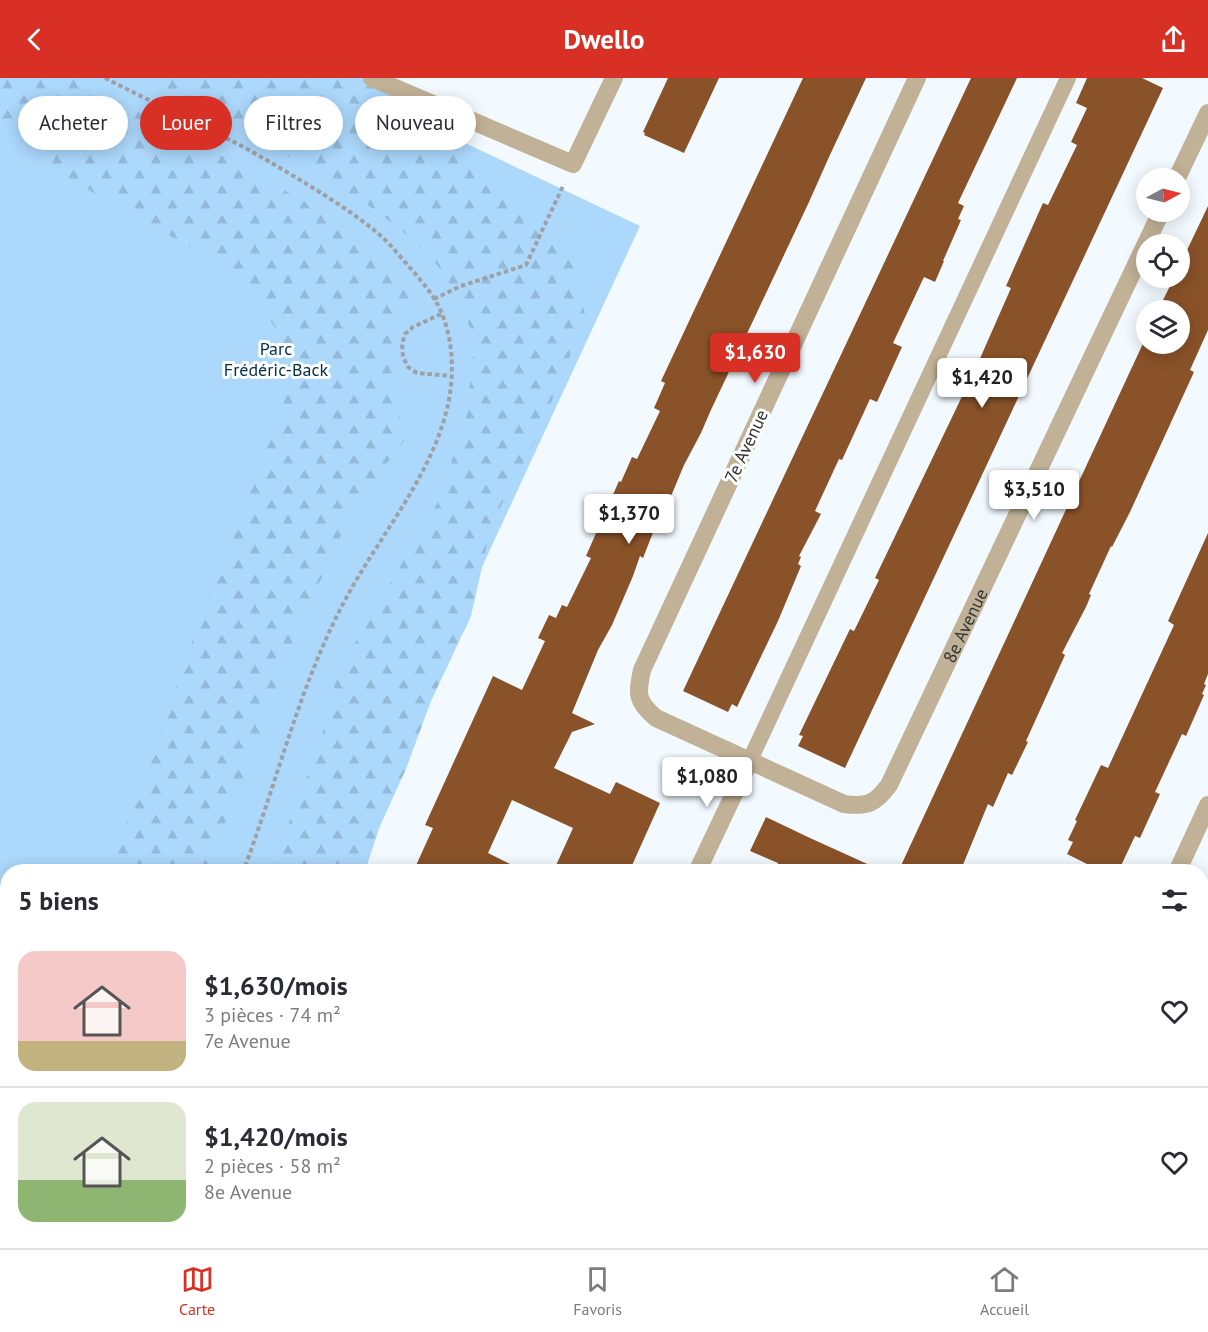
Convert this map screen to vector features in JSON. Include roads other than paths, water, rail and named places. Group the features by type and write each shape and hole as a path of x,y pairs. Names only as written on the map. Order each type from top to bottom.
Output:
{"street":[{"path":"372,78 573,164 614,78"},
{"name":"7e Avenue","path":"750,760 656,718 646,710 639,699 642,670 917,78"},
{"path":"1182,168 1208,113"},
{"name":"8e Avenue","path":"750,760 844,804 859,806 871,803 881,796 889,785 1156,222"},
{"path":"702,864 750,760"},
{"path":"1181,864 1208,806"}],"lane":[{"path":"750,760 1068,78"}],"park label":[{"name":"Parc Frédéric-Back","path":"276,358"}]}
